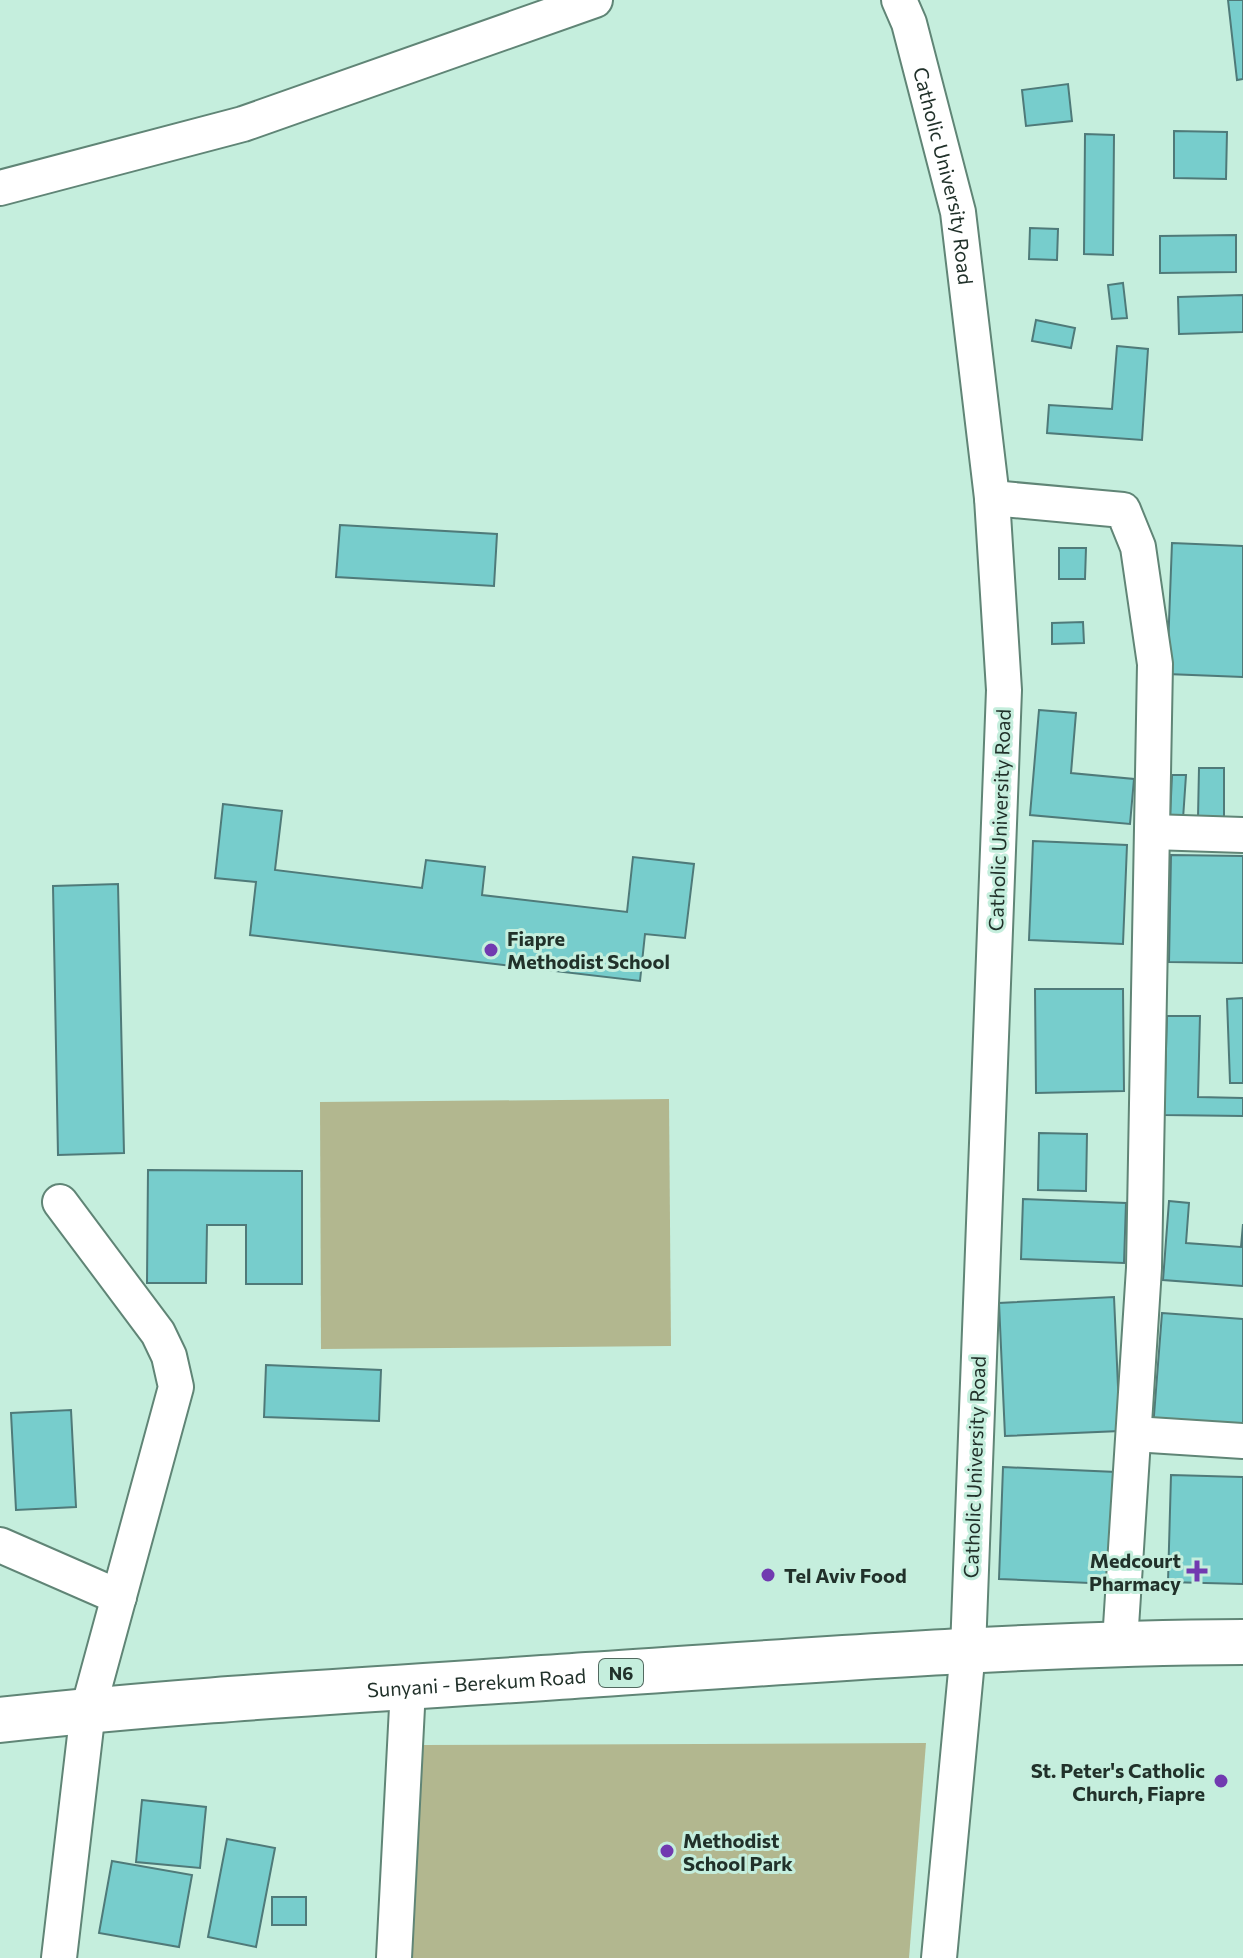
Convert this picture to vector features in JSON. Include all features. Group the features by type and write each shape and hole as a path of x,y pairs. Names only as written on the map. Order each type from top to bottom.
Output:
{"main road":[{"name":"Sunyani - Berekum Road","path":"0,1720 88,1710 968,1650 1120,1642 1243,1642"}],"street":[{"path":"0,188 243,124 595,0"},
{"name":"Catholic University Road","path":"899,0 909,23 958,212 992,498 1004,690 968,1650 939,1958"},
{"path":"992,498 1123,510 1138,547 1155,664 1144,1268 1120,1642"},
{"path":"1152,832 1243,835"},
{"path":"59,1958 88,1710 176,1387 169,1356 158,1333 60,1202"},
{"path":"1134,1434 1243,1441"},
{"path":"0,1545 119,1597"},
{"path":"394,1958 408,1688"}],"green space":[{"path":"669,1099 671,1346 321,1349 320,1102"},
{"name":"Methodist School Park","path":"926,1743 909,1958 411,1958 423,1745"}],"building":[{"path":"1228,0 1243,0 1243,79 1237,80"},
{"path":"1068,84 1072,121 1026,126 1022,90"},
{"path":"1174,131 1227,132 1226,179 1174,178"},
{"path":"1085,134 1114,135 1113,255 1084,254"},
{"path":"1030,228 1058,229 1057,260 1029,259"},
{"path":"1236,235 1236,272 1160,273 1160,236"},
{"path":"1123,283 1127,318 1112,319 1108,285"},
{"path":"1243,295 1243,332 1179,334 1178,297"},
{"path":"1036,320 1075,328 1071,348 1032,341"},
{"path":"1117,346 1148,349 1142,440 1047,433 1049,405 1112,409"},
{"path":"340,525 497,534 494,586 336,577"},
{"path":"1172,543 1243,546 1243,677 1167,674"},
{"path":"1059,548 1086,548 1085,579 1059,579"},
{"path":"1083,622 1084,643 1052,644 1052,623"},
{"path":"1039,710 1076,713 1071,773 1134,779 1130,824 1030,815"},
{"path":"1199,768 1224,768 1224,818 1198,818"},
{"path":"1172,775 1186,775 1183,819 1170,818"},
{"path":"223,804 282,811 275,870 422,888 426,860 485,867 482,895 627,912 633,857 694,864 685,938 645,934 640,981 250,935 256,882 215,878"},
{"path":"1033,841 1127,845 1123,944 1029,940"},
{"path":"1171,855 1243,856 1243,963 1169,962"},
{"path":"118,884 124,1153 58,1155 53,886"},
{"path":"1035,989 1123,989 1124,1091 1036,1093"},
{"path":"1243,998 1243,1083 1230,1083 1227,999"},
{"path":"1167,1016 1200,1016 1198,1097 1243,1098 1243,1116 1164,1115"},
{"path":"1039,1133 1087,1134 1086,1191 1038,1190"},
{"path":"148,1170 302,1171 302,1284 246,1284 246,1225 207,1225 206,1283 147,1283"},
{"path":"1023,1199 1126,1203 1124,1263 1021,1259"},
{"path":"1169,1201 1189,1203 1186,1243 1241,1247 1243,1224 1243,1286 1163,1280"},
{"path":"1114,1297 1120,1431 1005,1436 999,1303"},
{"path":"1162,1313 1243,1319 1243,1434 1153,1428"},
{"path":"266,1365 381,1370 379,1421 264,1417"},
{"path":"71,1410 76,1507 16,1510 11,1413"},
{"path":"1003,1467 1116,1472 1112,1584 999,1579"},
{"path":"1171,1475 1243,1477 1243,1584 1168,1582"},
{"path":"142,1800 206,1807 200,1868 136,1862"},
{"path":"227,1839 275,1848 256,1947 208,1937"},
{"path":"112,1861 192,1875 179,1947 99,1933"},
{"path":"272,1897 306,1897 306,1925 272,1925"}],"place":[{"name":"Fiapre Methodist School","path":"491,950"},
{"name":"Medcourt Pharmacy","path":"1197,1571"},
{"name":"Tel Aviv Food","path":"768,1575"},
{"name":"St. Peter's Catholic Church, Fiapre","path":"1221,1781"},
{"name":"Methodist School Park","path":"667,1851"}]}
